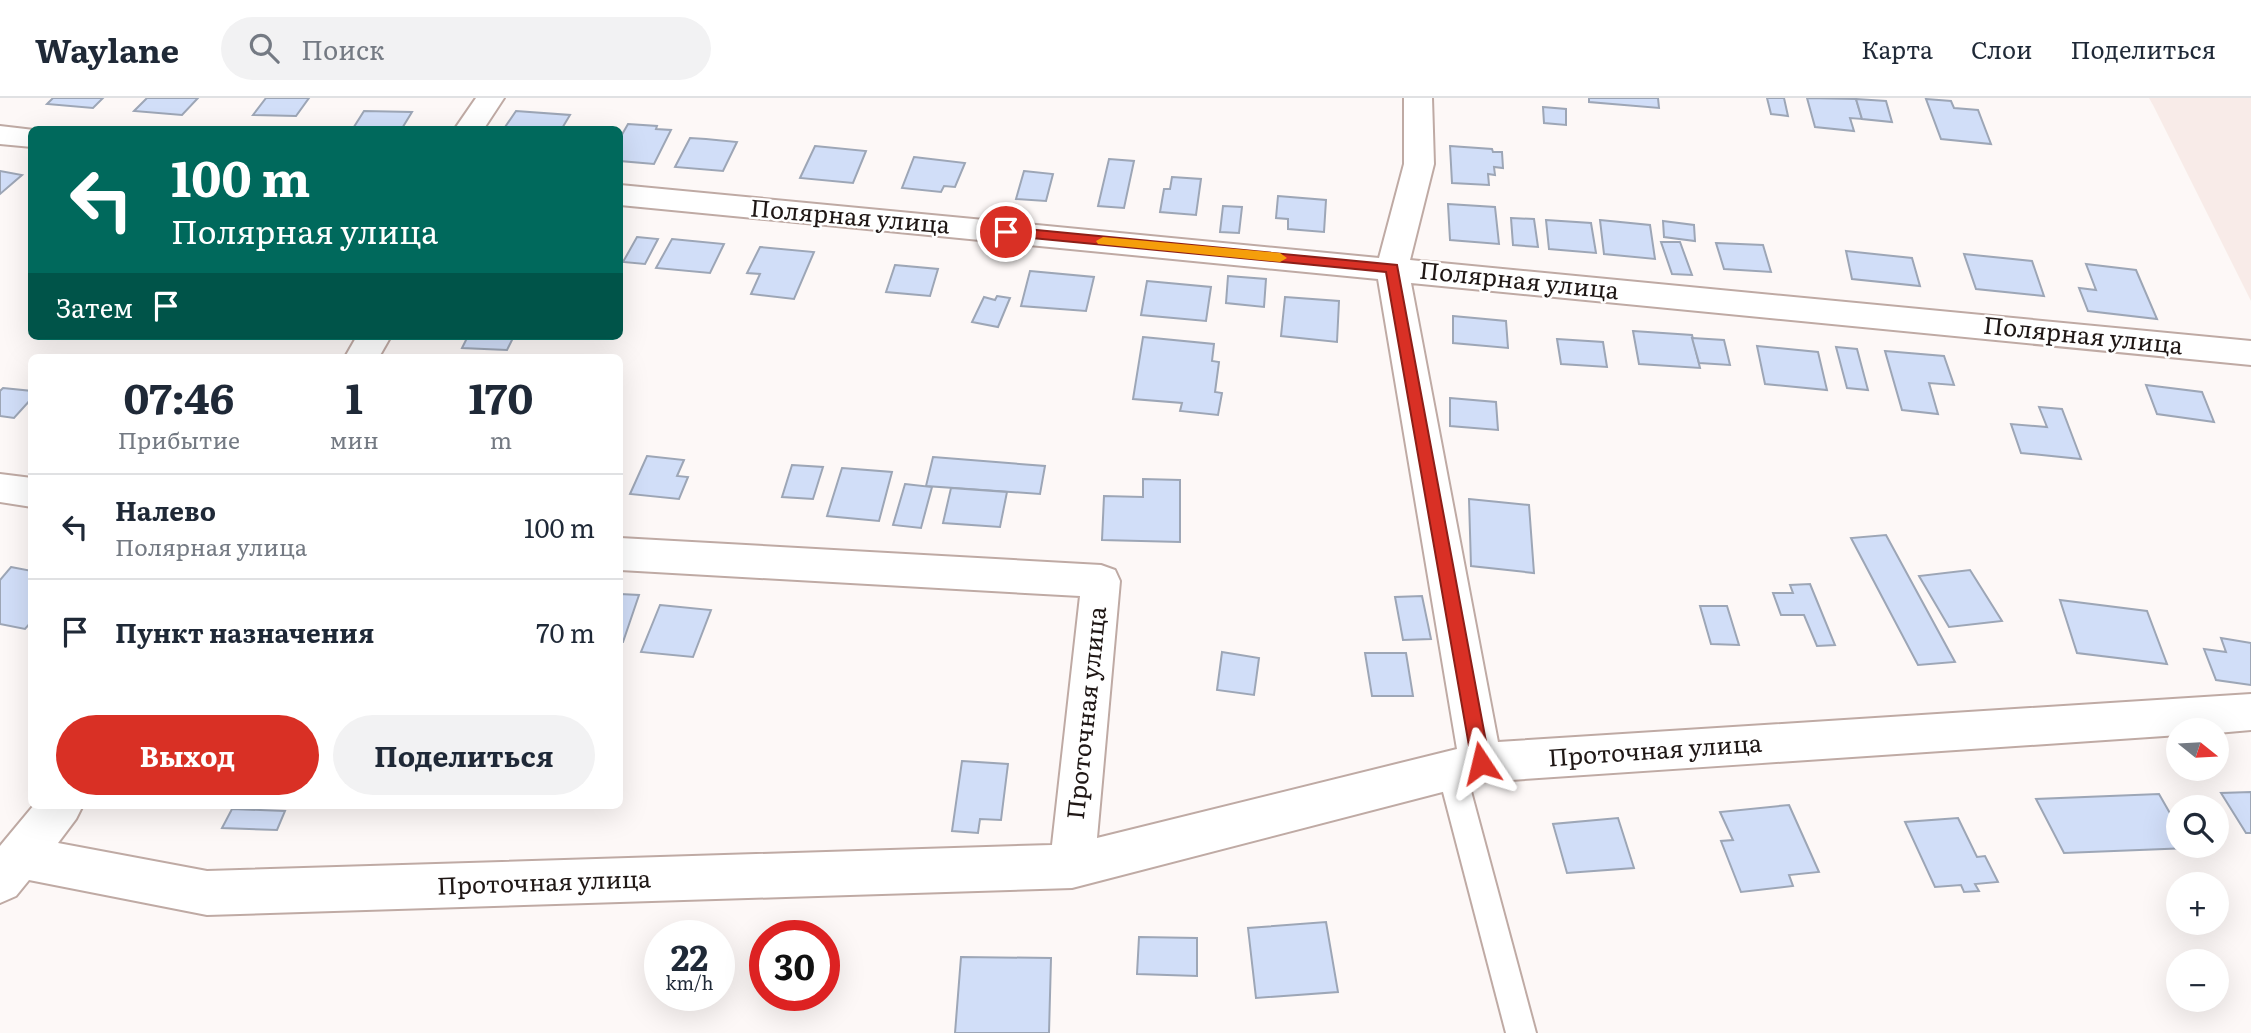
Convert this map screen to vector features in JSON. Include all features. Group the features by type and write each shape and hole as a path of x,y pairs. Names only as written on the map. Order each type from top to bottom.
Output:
{"street":[{"path":"471,126 490,98"},
{"path":"1418,98 1419,164 1392,268 1466,766"},
{"path":"0,135 28,138"},
{"name":"Полярная улица","path":"623,195 2251,353"},
{"name":"Проточная улица","path":"623,554 1101,581 1072,866"},
{"name":"Проточная улица","path":"10,869 207,893 1072,866 1466,766 2251,712"},
{"path":"10,869 58,809"}],"lane":[{"path":"1466,766 1521,1033"}],"shaded area":[{"path":"2149,98 2251,98 2251,301 2153,105"}],"building":[{"path":"53,98 103,98 93,108 47,104"},
{"path":"147,98 198,98 182,115 134,111"},
{"path":"266,98 309,98 296,116 253,115"},
{"path":"1589,98 1658,98 1659,108 1589,102"},
{"path":"1767,98 1784,98 1788,116 1771,114"},
{"path":"1807,98 1856,99 1862,119 1850,118 1854,131 1815,127"},
{"path":"1856,99 1886,101 1892,122 1862,119"},
{"path":"1926,99 1951,101 1954,108 1978,110 1991,144 1941,139"},
{"path":"1543,107 1566,109 1566,125 1544,123"},
{"path":"364,111 412,112 403,126 355,126"},
{"path":"516,111 570,115 563,126 506,126"},
{"path":"628,124 671,130 654,164 623,161 623,133"},
{"path":"690,138 737,142 723,171 675,167"},
{"path":"815,146 866,151 853,183 800,178"},
{"path":"1450,146 1502,152 1503,168 1494,167 1495,175 1488,174 1489,185 1452,183"},
{"path":"914,157 965,163 955,187 944,186 941,192 902,188"},
{"path":"1109,159 1134,161 1124,208 1098,206"},
{"path":"0,171 22,175 0,194"},
{"path":"1024,171 1053,174 1046,201 1016,199"},
{"path":"1172,177 1201,179 1196,215 1160,212 1164,189 1170,189"},
{"path":"1278,196 1326,200 1324,232 1288,229 1288,219 1276,218"},
{"path":"1448,204 1495,207 1499,244 1450,240"},
{"path":"1223,206 1242,207 1239,233 1220,232"},
{"path":"1511,218 1534,219 1538,247 1513,245"},
{"path":"1546,220 1591,223 1596,253 1549,249"},
{"path":"1600,220 1650,225 1655,259 1604,254"},
{"path":"1663,221 1694,225 1695,241 1664,237"},
{"path":"637,237 658,239 645,264 623,262"},
{"path":"672,239 724,244 710,273 656,268"},
{"path":"1661,242 1680,242 1692,275 1672,274"},
{"path":"1716,243 1763,245 1771,272 1724,269"},
{"path":"760,247 814,252 794,299 751,294 760,274 747,273"},
{"path":"1846,251 1912,258 1920,286 1852,279"},
{"path":"1964,254 2032,261 2044,296 1976,289"},
{"path":"2086,264 2136,270 2157,319 2088,311 2079,288 2096,290"},
{"path":"895,265 938,269 930,296 886,292"},
{"path":"1030,271 1094,277 1086,311 1021,306"},
{"path":"1228,276 1266,279 1264,307 1226,303"},
{"path":"1147,281 1211,287 1206,321 1141,315"},
{"path":"997,296 1010,298 998,327 972,322 984,297 995,300"},
{"path":"1285,297 1339,301 1337,342 1281,336"},
{"path":"1453,316 1506,321 1508,348 1453,343"},
{"path":"1633,331 1692,335 1700,368 1639,364"},
{"path":"1143,337 1214,344 1212,361 1219,362 1215,392 1222,393 1218,415 1180,411 1182,403 1133,399"},
{"path":"1692,338 1724,340 1730,365 1699,363"},
{"path":"1557,339 1603,342 1607,367 1561,364"},
{"path":"466,340 512,340 507,350 462,348"},
{"path":"1757,346 1818,352 1827,390 1765,384"},
{"path":"1836,347 1857,349 1868,390 1847,388"},
{"path":"1885,351 1944,356 1954,385 1929,383 1938,414 1902,410"},
{"path":"2146,385 2202,392 2214,422 2157,414"},
{"path":"3,388 28,391 28,402 14,418 0,416 0,391"},
{"path":"1450,398 1496,402 1498,430 1450,426"},
{"path":"2039,407 2062,409 2081,459 2021,453 2011,424 2047,427"},
{"path":"647,456 684,460 677,476 688,477 679,499 630,494"},
{"path":"933,457 1045,466 1040,494 926,486"},
{"path":"792,465 823,467 813,499 782,497"},
{"path":"842,468 892,472 879,521 827,516"},
{"path":"1143,479 1180,480 1180,542 1102,540 1104,496 1143,497"},
{"path":"905,484 932,487 921,528 893,525"},
{"path":"951,488 1007,492 1000,527 943,523"},
{"path":"1469,499 1529,505 1534,573 1471,566"},
{"path":"1886,535 1955,662 1918,665 1851,538"},
{"path":"11,567 28,570 28,626 25,629 0,624 0,580"},
{"path":"1970,570 2002,621 1949,627 1919,576"},
{"path":"1810,584 1835,645 1817,646 1804,615 1781,615 1773,593 1793,593 1790,585"},
{"path":"623,594 639,595 623,642"},
{"path":"1422,596 1431,639 1403,640 1395,597"},
{"path":"2060,600 2147,611 2167,664 2077,653"},
{"path":"660,605 711,610 693,657 641,652"},
{"path":"1700,606 1727,606 1739,645 1711,644"},
{"path":"2221,638 2251,643 2251,685 2216,680 2204,649 2226,652"},
{"path":"1222,652 1259,658 1254,695 1217,690"},
{"path":"1365,653 1406,653 1413,696 1372,696"},
{"path":"962,761 1008,764 1001,820 980,819 978,833 952,831"},
{"path":"2251,792 2251,833 2246,833 2229,806 2229,795 2221,793"},
{"path":"2159,794 2166,806 2166,849 2064,853 2036,799"},
{"path":"1789,805 1819,872 1789,875 1793,886 1741,892 1721,841 1733,840 1720,812"},
{"path":"232,809 285,811 277,830 222,828"},
{"path":"1618,818 1634,868 1567,873 1553,824"},
{"path":"1958,818 1977,857 1985,856 1998,882 1975,884 1979,891 1964,892 1961,885 1935,887 1905,822"},
{"path":"1326,922 1338,992 1256,998 1248,928"},
{"path":"1139,937 1197,938 1197,976 1137,974"},
{"path":"961,957 1051,958 1049,1033 955,1033"}],"slow traffic":[{"path":"1103,241 1280,258"}],"route":[{"path":"1006,232 1392,268 1481,763"}]}
